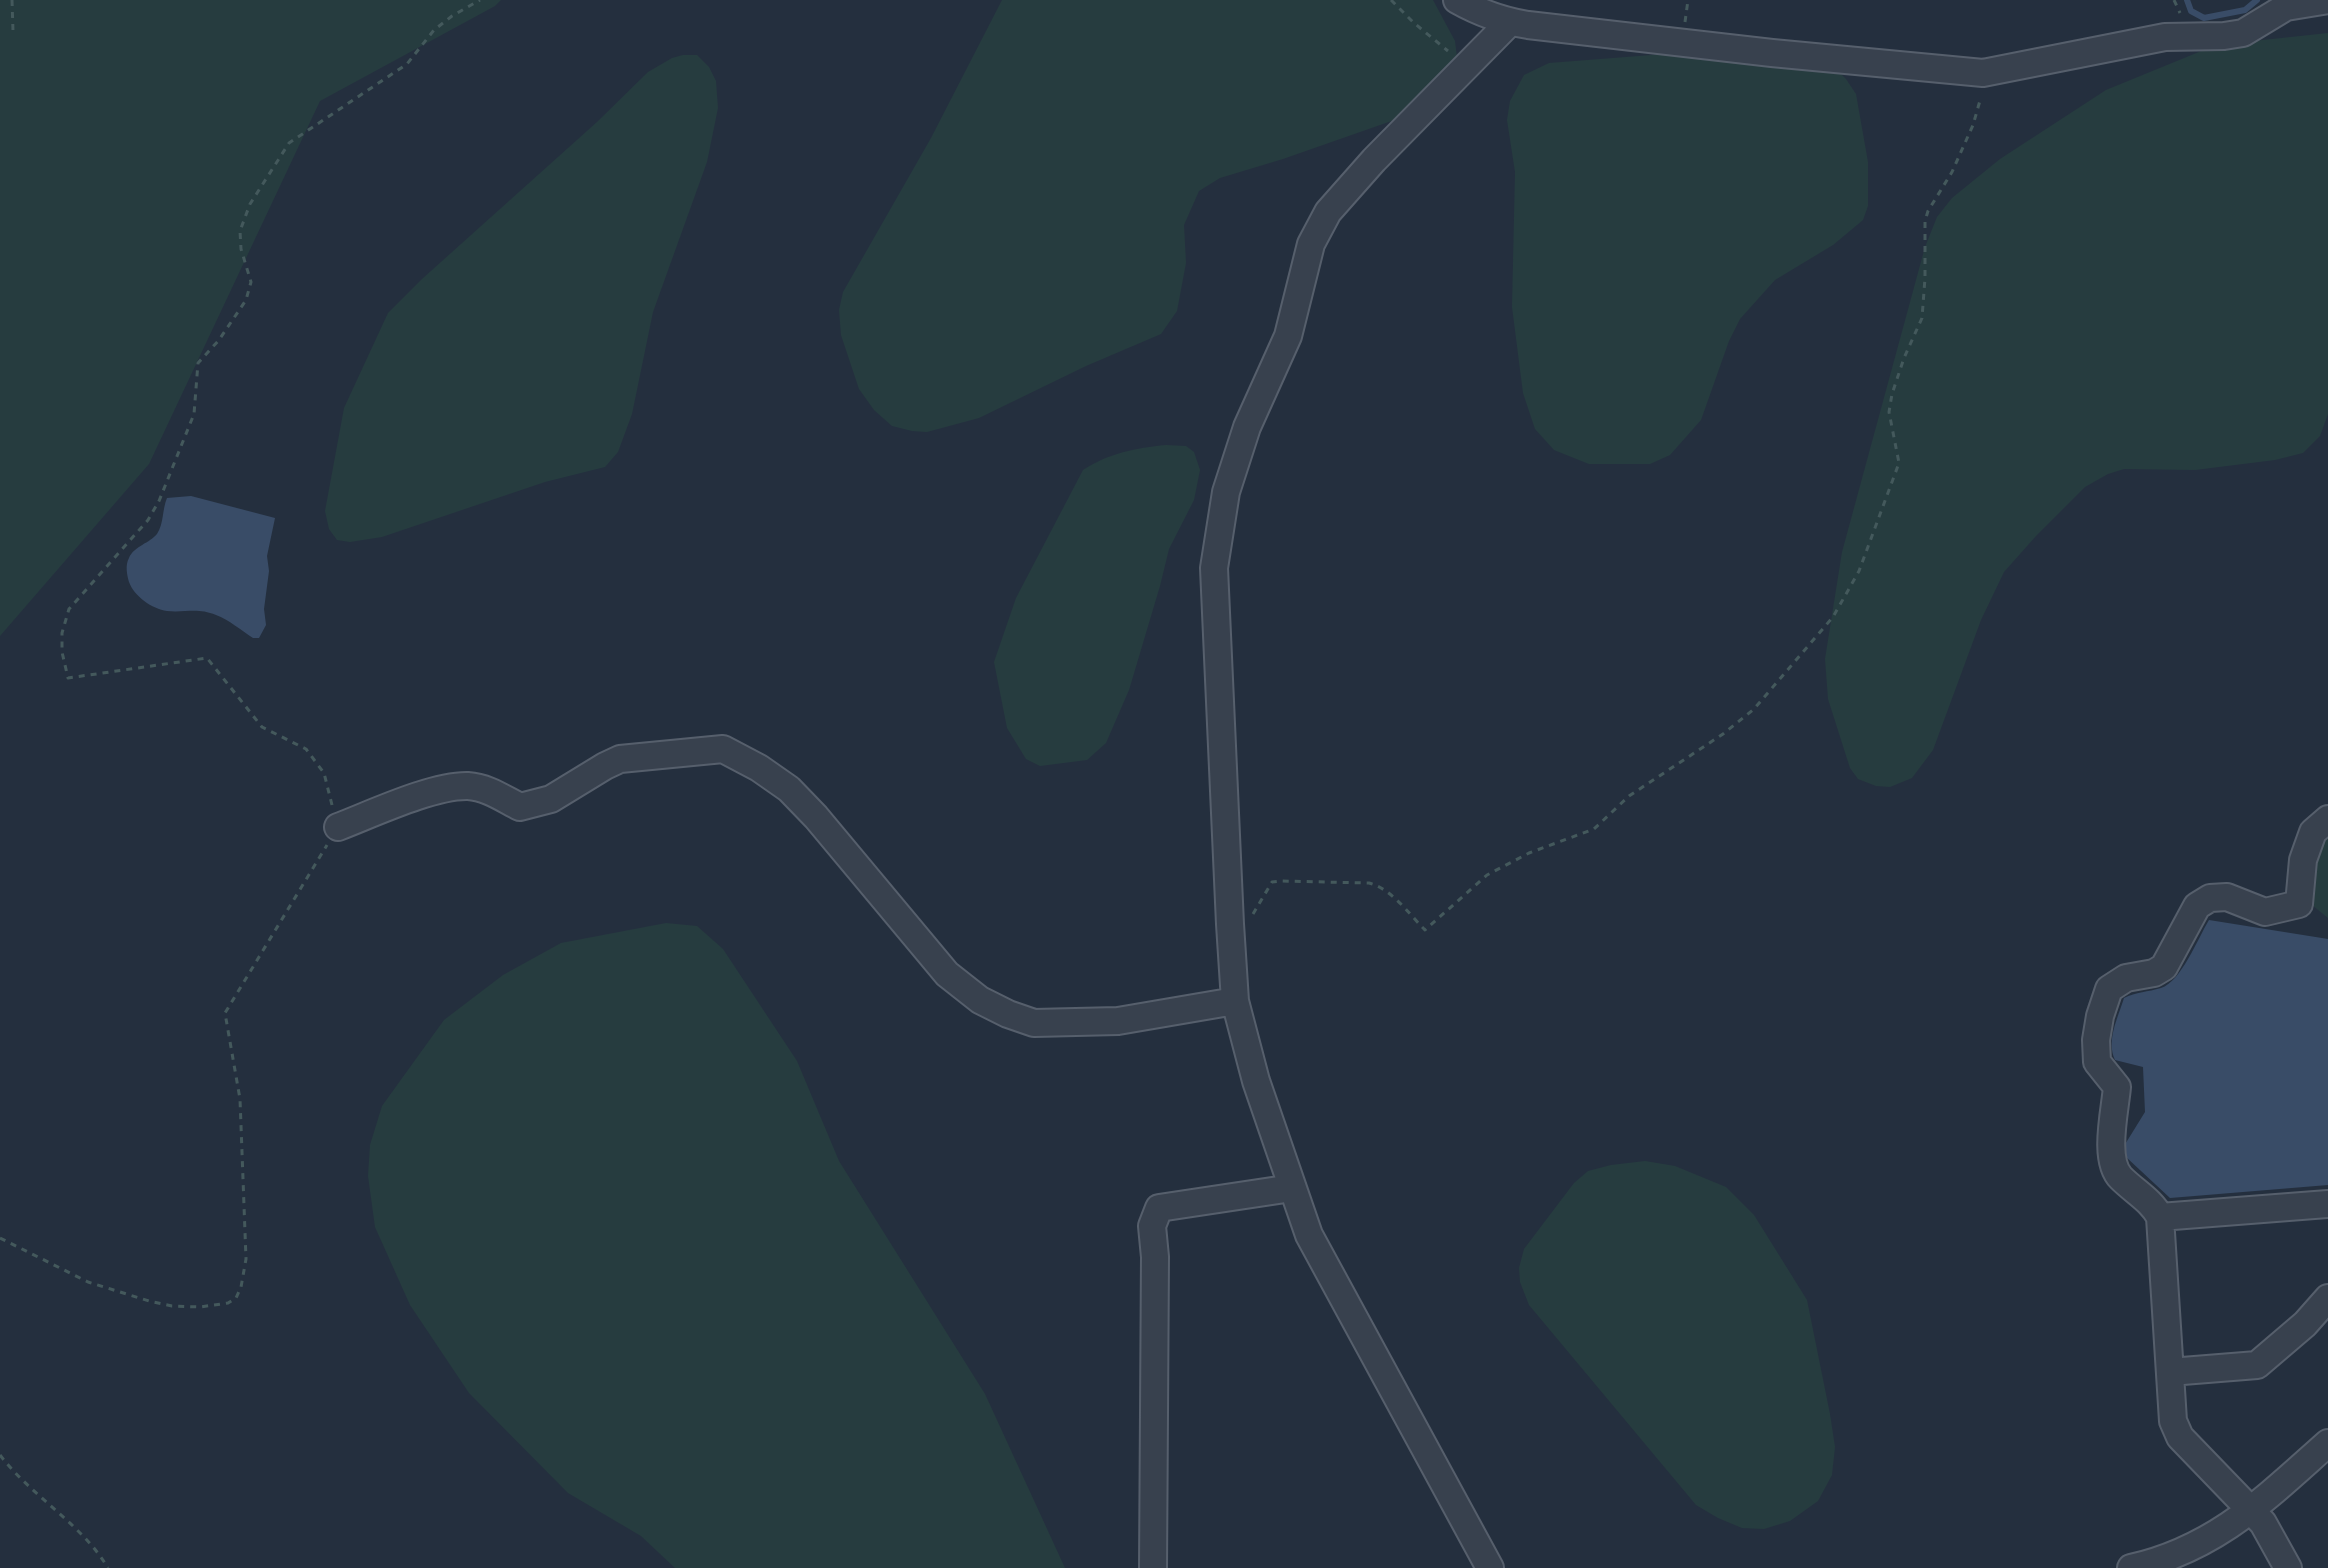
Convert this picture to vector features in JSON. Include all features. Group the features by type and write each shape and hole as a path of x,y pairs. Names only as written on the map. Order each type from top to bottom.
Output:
{"street":[{"path":"1457,0 1480,13 1510,22 1772,53 1983,73 2165,37 2243,33 2286,7 2328,0"},
{"path":"1490,1568 1309,1235 1256,1081 1235,1001 1214,568 1226,492 1247,427 1288,336 1311,244 1328,212 1374,160 1510,22"},
{"path":"338,827 443,788 470,786 487,790 520,807 551,799 620,759 723,749 759,768 789,789 947,974 980,1000 1008,1014 1034,1023 1118,1021 1235,1001"},
{"path":"2288,1568 2263,1523 2180,1437 2173,1421 2160,1217 2154,1206 2118,1175 2110,1154 2117,1087 2097,1062 2096,1040 2109,989 2126,978 2154,973 2164,967 2197,906 2210,898 2227,897 2265,912 2299,904 2303,860 2313,832 2328,819"},
{"path":"1153,1568 1155,1257 1152,1226 1159,1208 1292,1188"},
{"path":"2160,1217 2328,1204"},
{"path":"2170,1372 2257,1365 2305,1324 2328,1298"},
{"path":"2131,1568 2152,1563 2211,1538 2252,1511 2328,1443"}],"path":[{"path":"12,0 13,31"},
{"path":"0,1238 88,1282 172,1306 200,1307 228,1303 236,1298 241,1287 246,1259 240,1099 225,1013 338,827 324,773 306,749 262,727 207,658 68,678 62,652 62,633 69,609 148,520 159,501 194,414 198,363 219,340 246,300 251,282 241,249 240,231 250,204 289,143 407,64 434,30 480,0"},
{"path":"1391,0 1466,66"},
{"path":"1230,924 1249,920 1272,882 1369,883 1389,894 1425,930 1487,875 1503,865 1594,829 1629,796 1723,734 1754,709 1795,664 1833,617 1859,571 1899,463 1889,412 1904,358 1922,318 1925,221 1973,125 1983,73"},
{"path":"0,1455 30,1488 92,1545 108,1568"}],"green space":[{"path":"0,0 501,0 320,101 149,464 0,636"},
{"path":"1002,0 1433,0 1455,41 1457,57 1423,110 1220,178 1199,191 1184,225 1186,263 1177,311 1161,334 979,418 927,432 912,431 892,426 874,410 859,389 841,335 839,310 843,292 931,138"},
{"path":"2328,33 2328,414 2320,436 2303,453 2275,460 2195,470 2124,469 2085,487 2004,572 1981,620 1933,750 1912,778 1890,787 1876,786 1858,779 1850,768 1828,699 1825,659 1842,552 1925,247 1937,217 1952,198 2000,159 2106,90 2216,45"},
{"path":"1690,52 1828,61 1856,94 1868,162 1868,206 1863,220 1833,245 1775,280 1740,319 1701,420 1670,455 1650,464 1589,464 1554,450 1535,429 1523,393 1512,307 1515,172 1507,120 1510,101 1524,75 1549,63"},
{"path":"683,55 697,55 709,67 716,81 718,108 707,162 653,312 632,414 618,452 605,467 545,482 382,537 350,542 337,540 329,529 325,511 344,408 388,313 648,72"},
{"path":"1166,445 1186,446 1194,452 1200,470 1194,500 1169,549 1129,690 1106,743 1087,760 1040,766 1026,759 1007,728 994,662 1016,598 1083,470 1123,452"},
{"path":"2328,829 2328,918 2307,901 2309,858"},
{"path":"666,923 697,926 723,949 797,1061 839,1161 985,1394 1065,1568 675,1568 641,1536 568,1493 469,1393 410,1305 375,1227 368,1176 370,1145 382,1106 444,1020 503,975 561,943"},
{"path":"1645,1161 1675,1166 1726,1187 1754,1215 1807,1300 1835,1447 1832,1475 1818,1501 1790,1521 1764,1529 1742,1528 1696,1505 1529,1305 1520,1282 1519,1268 1524,1249 1574,1183 1588,1171"}],"water":[{"path":"191,496 275,518 267,556 266,625 259,638 253,638 209,613 155,608 131,587 128,561 134,550 157,534 167,498"},
{"path":"2209,920 2328,939 2328,1185 2170,1198 2126,1157 2124,1146 2145,1112 2143,1067 2115,1060 2113,1052 2114,1029 2124,998 2168,984 2182,969"}],"waterway":[{"path":"2187,0 2191,11 2204,18 2245,10 2257,0"}]}
